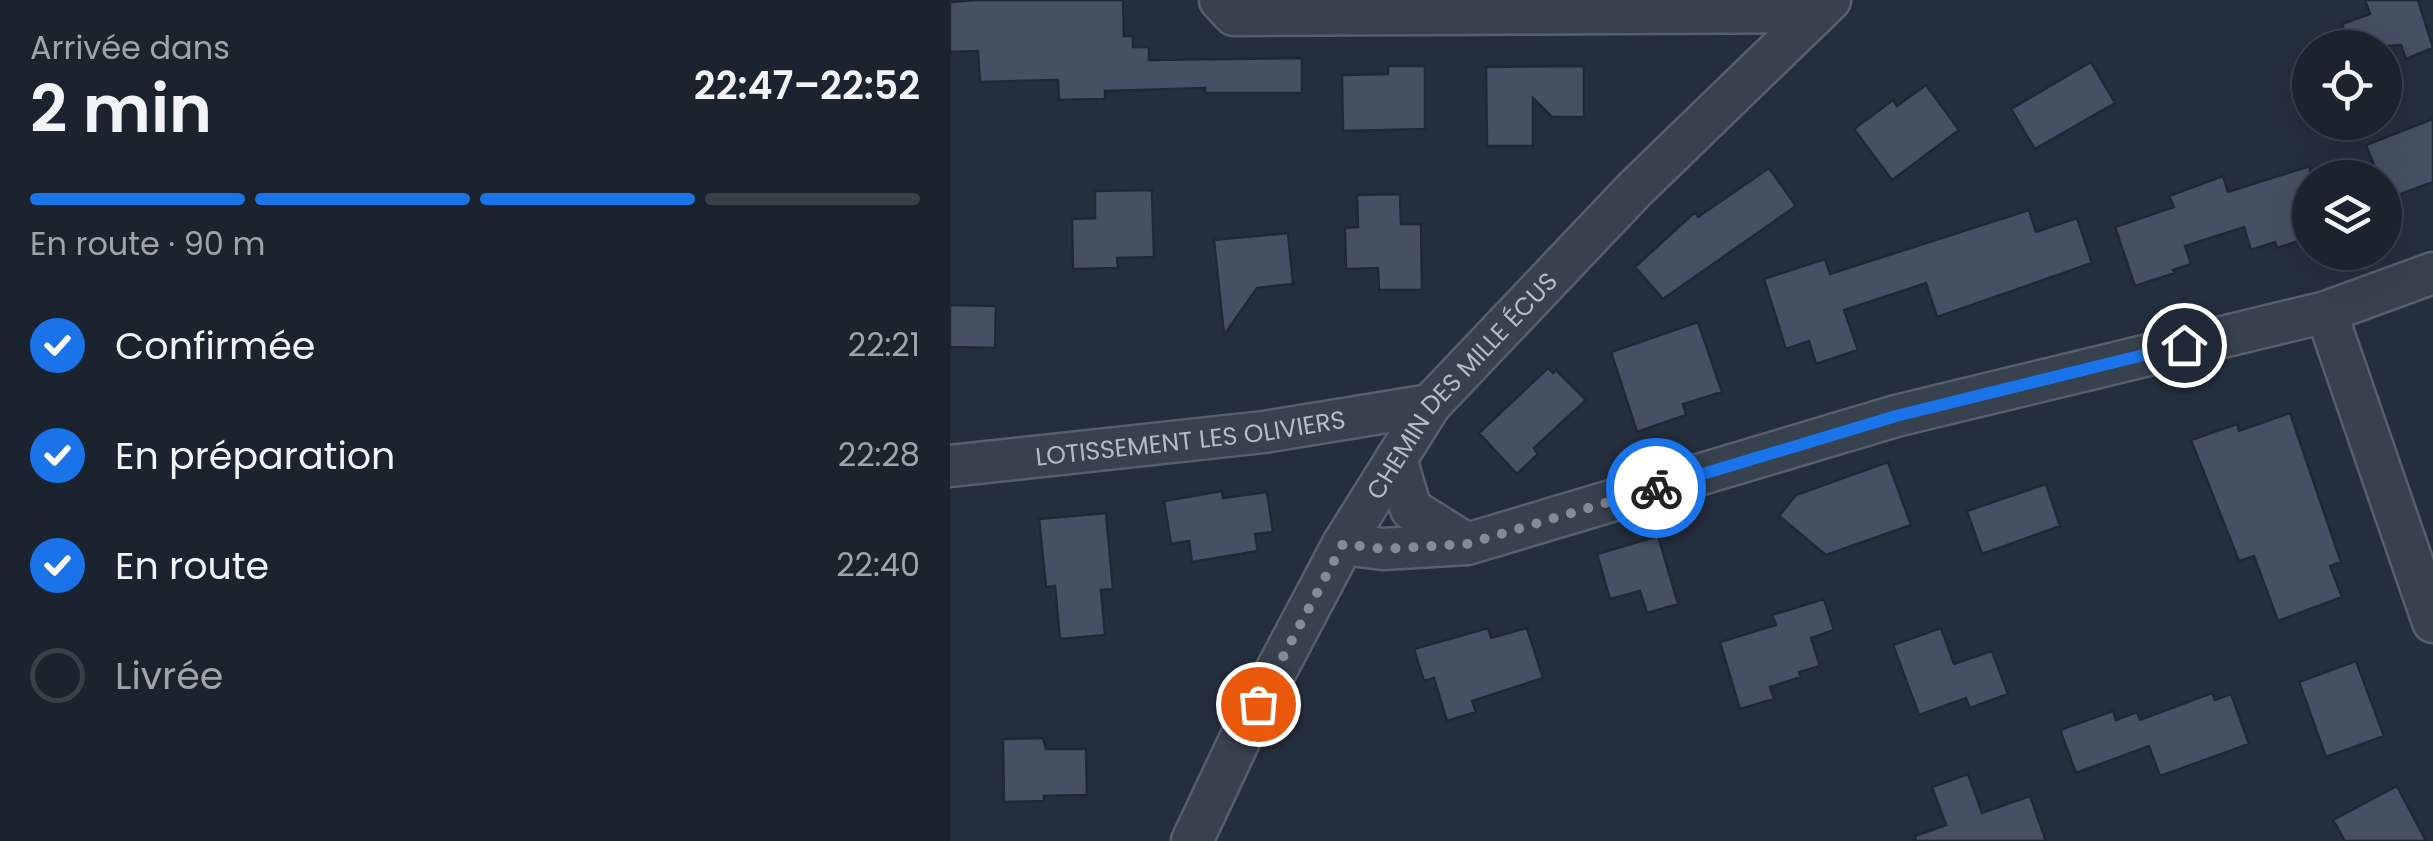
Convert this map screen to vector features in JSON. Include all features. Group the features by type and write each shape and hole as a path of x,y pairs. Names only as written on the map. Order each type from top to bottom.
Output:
{"street":[{"path":"1220,0 1234,15 1824,6"},
{"name":"CHEMIN DES MILLE ÉCUS","path":"1192,841 1241,736 1343,544 1430,405 1635,188 1824,6"},
{"path":"1343,544 1383,549 1467,544 1896,416 2326,312 2433,273"},
{"path":"2326,312 2433,622"},
{"name":"LOTISSEMENT LES OLIVIERS","path":"950,466 1264,432 1430,405"},
{"path":"1396,459 1410,510 1467,544"}],"building":[{"path":"1123,0 1124,36 1133,36 1133,47 1149,47 1149,60 1302,58 1302,93 1205,93 1205,88 1105,91 1105,99 1059,100 1058,80 980,82 978,51 950,52 950,2"},
{"path":"2365,0 2418,0 2433,48 2406,59 2402,30 2344,30 2342,24 2370,14"},
{"path":"2091,62 2115,103 2035,149 2011,109"},
{"path":"1388,66 1425,66 1425,129 1343,131 1342,75 1388,74"},
{"path":"1584,66 1584,117 1552,117 1533,98 1533,146 1487,146 1486,67"},
{"path":"1926,85 1959,130 1892,180 1854,129 1893,100 1897,106"},
{"path":"2433,119 2433,182 2402,193 2402,160 2372,160 2366,145 2379,140 2402,140 2402,131"},
{"path":"1769,168 1796,206 1663,299 1635,267 1695,212 1698,217"},
{"path":"2292,172 2292,243 2277,248 2275,242 2251,250 2244,227 2185,246 2191,264 2135,286 2115,227 2174,207 2169,196 2223,176 2228,192"},
{"path":"1152,190 1154,257 1117,258 1118,268 1073,269 1072,219 1095,218 1095,191"},
{"path":"1400,194 1401,224 1421,224 1422,290 1379,290 1378,268 1346,269 1345,228 1358,227 1357,195"},
{"path":"2029,210 2036,232 2077,218 2092,263 1937,317 1926,283 1844,310 1858,350 1816,364 1809,341 1786,349 1764,279 1825,259 1830,274"},
{"path":"1288,233 1293,284 1257,288 1224,335 1214,240"},
{"path":"950,305 996,306 995,348 950,347"},
{"path":"1698,322 1722,392 1683,404 1686,415 1637,432 1611,352"},
{"path":"1548,368 1553,373 1556,370 1586,400 1534,448 1538,454 1517,474 1479,433"},
{"path":"2290,413 2341,562 2330,566 2342,597 2278,621 2254,556 2239,561 2191,440 2237,424 2239,431"},
{"path":"1888,462 1911,525 1826,555 1779,516 1796,495"},
{"path":"2046,484 2060,526 1982,554 1967,511"},
{"path":"1222,491 1223,498 1267,492 1273,532 1255,534 1258,551 1192,562 1189,541 1171,544 1164,501"},
{"path":"1106,513 1113,589 1101,590 1105,635 1060,639 1055,586 1046,587 1039,519"},
{"path":"1658,536 1678,604 1647,613 1640,591 1610,599 1597,554"},
{"path":"1824,599 1834,630 1811,638 1820,666 1770,687 1774,699 1740,709 1720,642 1776,625 1772,615"},
{"path":"1488,628 1491,638 1527,628 1543,678 1472,701 1476,712 1447,721 1434,678 1424,681 1414,649"},
{"path":"1941,628 1954,664 1992,651 2008,694 1970,708 1966,698 1919,715 1893,645"},
{"path":"2356,661 2384,736 2326,757 2299,682"},
{"path":"2212,693 2215,700 2231,694 2249,744 2160,776 2149,746 2076,773 2060,730 2113,711 2116,720 2137,712 2140,720"},
{"path":"1043,738 1046,749 1086,749 1087,795 1004,802 1003,739"},
{"path":"1968,774 1982,813 2030,796 2046,841 1916,841 1915,836 1946,825 1932,787"},
{"path":"2397,786 2426,841 2345,841 2333,820"}],"way so far":[{"path":"1258,704 1343,544 1383,549 1467,544 1656,488"}],"route":[{"path":"1656,488 1896,416 2184,345"}]}
